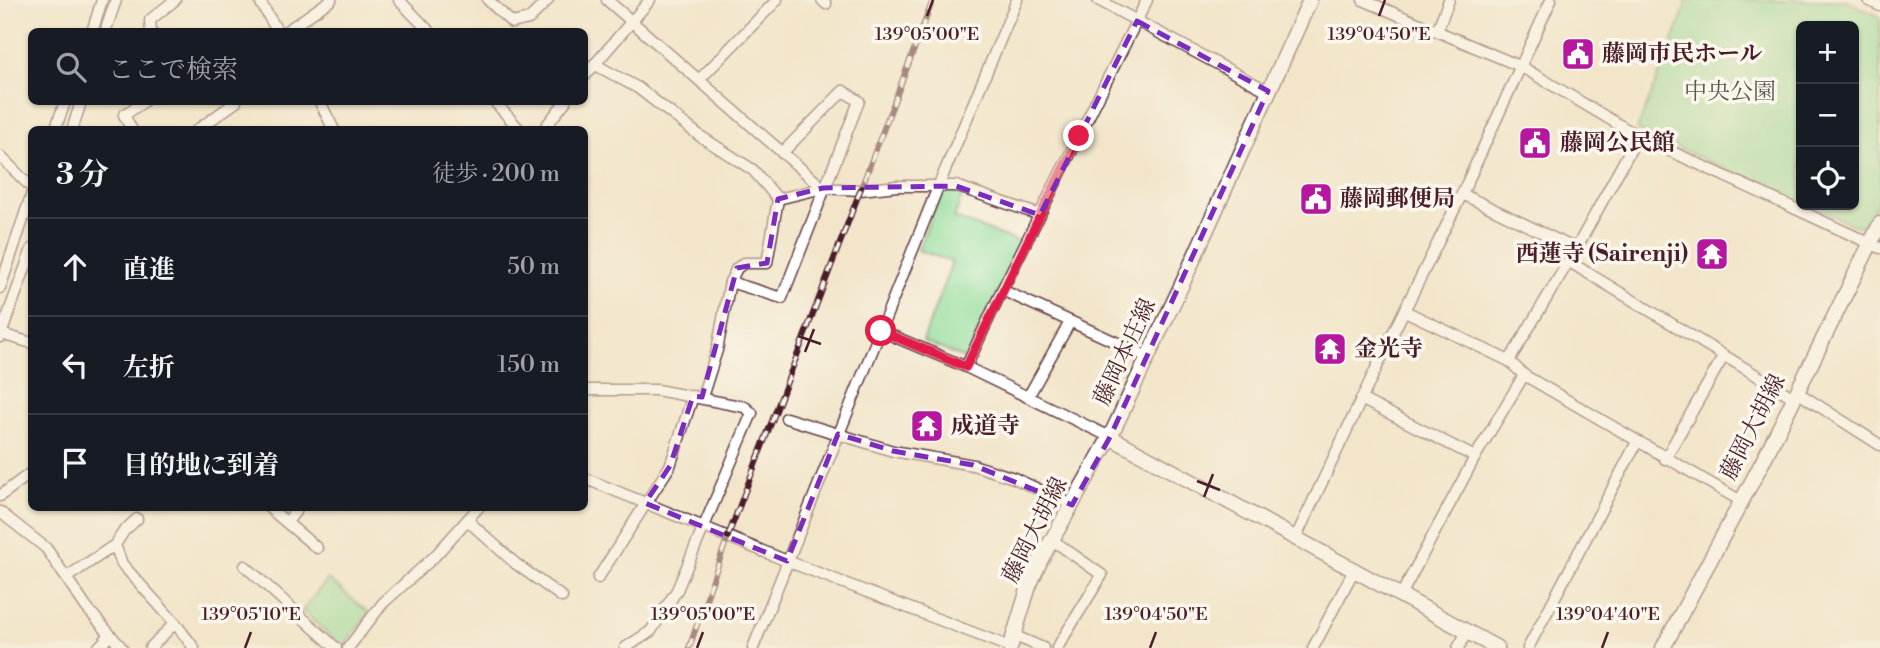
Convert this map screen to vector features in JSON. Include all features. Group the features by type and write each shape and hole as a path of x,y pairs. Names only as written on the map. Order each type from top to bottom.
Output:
{"main road":[{"name":"藤岡本庄線","path":"1311,0 1111,437 1497,648"},
{"name":"藤岡大胡線","path":"1664,648 1875,246 1880,224"},
{"name":"藤岡大胡線","path":"1011,643 1029,586 1052,539 1111,437"}],"street":[{"path":"93,28 102,0"},
{"path":"106,28 116,0"},
{"path":"150,28 150,20 176,0"},
{"path":"258,0 276,28"},
{"path":"291,28 331,0"},
{"path":"399,0 421,28"},
{"path":"488,0 512,23 529,19 548,0"},
{"path":"607,0 823,188"},
{"path":"588,72 649,0"},
{"path":"699,80 777,0"},
{"path":"753,648 938,187 1017,0"},
{"path":"1098,0 1268,91"},
{"path":"966,367 1147,0"},
{"path":"1363,0 1522,67 1638,136 1875,246"},
{"path":"1437,31 1449,0"},
{"path":"1296,537 1462,194 1551,0"},
{"path":"594,64 638,88 700,136 754,170 778,199 767,263 744,263 737,268 730,282 717,349 670,466 598,578"},
{"path":"730,282 782,298 859,101 843,91 782,153"},
{"path":"56,126 64,105"},
{"path":"73,126 80,105"},
{"path":"130,126 124,116 139,105"},
{"path":"203,126 232,105"},
{"path":"321,105 331,126"},
{"path":"498,105 517,126"},
{"path":"547,126 563,105"},
{"path":"506,126 511,119"},
{"path":"1508,360 1576,249 1638,136"},
{"path":"0,156 28,187"},
{"path":"778,199 823,188 860,190 897,186 956,186 1040,215"},
{"path":"1462,194 1576,249"},
{"path":"0,288 28,203"},
{"path":"28,259 1,332 28,342"},
{"path":"1568,261 1723,356 1880,445"},
{"path":"1002,290 1148,357"},
{"path":"1405,310 1508,360 1524,375 1741,500"},
{"path":"1028,397 1070,322"},
{"path":"881,331 966,367 1111,437"},
{"path":"1665,458 1723,356"},
{"path":"1401,595 1475,457 1524,375"},
{"path":"588,390 657,390 745,407 752,414 677,590 651,631 625,648"},
{"path":"1361,399 1475,457"},
{"path":"786,418 893,452 973,465 1014,478 1072,505"},
{"path":"1528,648 1637,442"},
{"path":"0,496 28,475"},
{"path":"588,480 788,561 1011,643 1043,648"},
{"path":"274,511 317,548"},
{"path":"287,522 296,511"},
{"path":"348,648 383,603 434,557 475,511"},
{"path":"0,512 46,548 86,607 122,648"},
{"path":"67,578 115,545 136,519"},
{"path":"467,520 516,564 562,597"},
{"path":"1052,539 1102,575 1057,648"},
{"path":"115,545 122,564 194,648"},
{"path":"245,566 336,648"},
{"path":"1313,648 1354,570"},
{"path":"150,648 175,623"},
{"path":"1458,648 1467,632"},
{"path":"98,648 110,635"}],"highlighted area":[{"path":"1137,21 1268,91 1110,437 1072,505 973,465 893,451 838,434 787,561 645,503 670,466 693,396 702,397 737,268 767,263 778,199 823,188 956,186 1040,215"}],"green space":[{"name":"中央公園","path":"1687,0 1845,0 1880,17 1880,196 1865,225 1856,226 1819,210 1859,210 1859,21 1796,21 1796,200 1637,130"},
{"path":"941,191 963,193 954,218 1022,243 966,359 923,341 952,262 918,250"},
{"path":"328,579 369,613 345,644 340,645 302,611"}],"railway":[{"path":"689,648 728,536 933,0"}],"place":[{"name":"藤岡市民ホール","path":"1578,54"},
{"name":"藤岡公民館","path":"1535,143"},
{"name":"藤岡郵便局","path":"1316,199"},
{"name":"西蓮寺 (Sairenji)","path":"1712,254"},
{"name":"金光寺","path":"1330,349"},
{"name":"成道寺","path":"927,426"}],"route":[{"path":"881,331 966,367 1079,136"}]}
